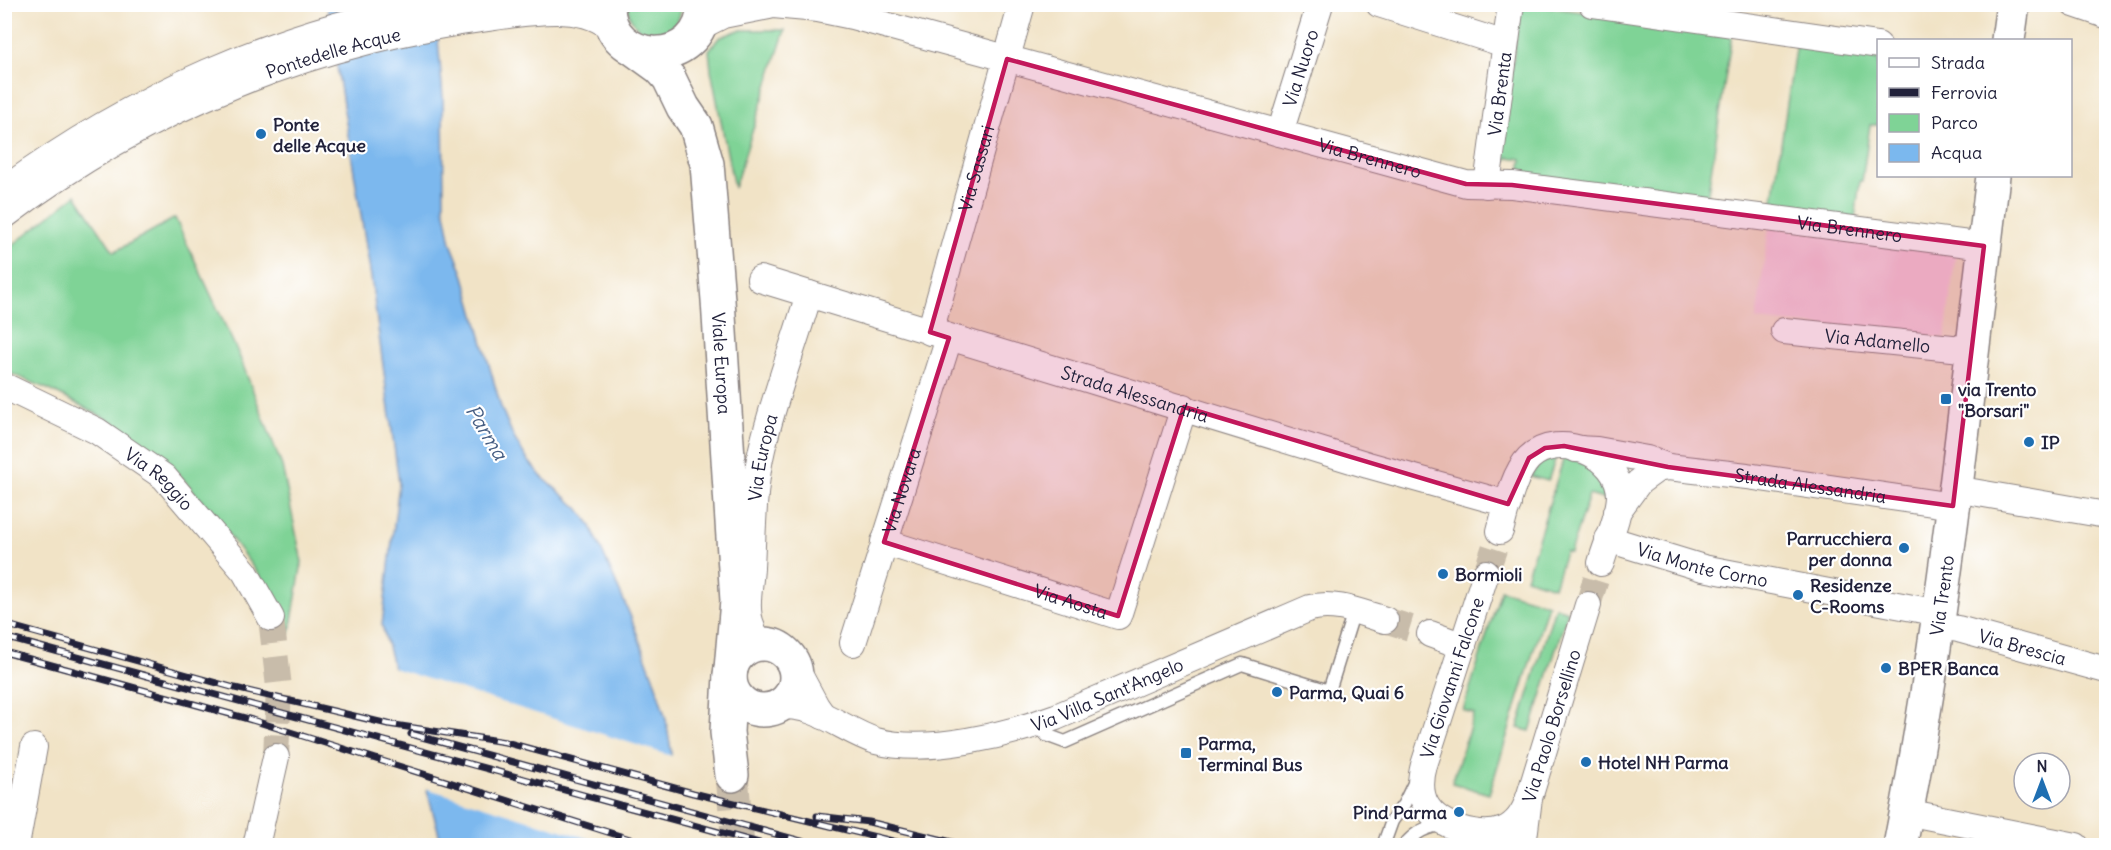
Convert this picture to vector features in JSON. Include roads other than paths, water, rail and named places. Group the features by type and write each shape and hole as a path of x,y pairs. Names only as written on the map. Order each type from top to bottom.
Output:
{"main road":[{"path":"2008,39 2013,4"},
{"path":"610,24 651,54 673,51 686,44 701,16"},
{"name":"Viale Europa","path":"701,16 688,65 695,103 696,126 705,155 709,182 744,614"},
{"name":"Viale Europa","path":"610,24 665,73 696,126"},
{"name":"Via Trento","path":"1900,846 1938,619 1993,177"},
{"path":"744,614 761,636 786,656 796,679 789,699 761,715 739,736 734,747 732,767 727,732 730,672 738,655 750,646 765,644 786,656"},
{"name":"Via Europa","path":"744,614 730,672 732,689 744,705 757,710 774,709"}],"street":[{"path":"4,216 68,171 125,124 203,74 274,46 338,26 432,4"},
{"name":"Via Sassari","path":"940,335 1022,4"},
{"name":"Via Nuoro","path":"1280,133 1320,4"},
{"path":"1379,4 1505,44"},
{"name":"Via Brenta","path":"1487,185 1511,4"},
{"path":"1592,4 1877,45"},
{"path":"2074,4 2106,15"},
{"name":"Via Brennero","path":"701,16 723,15 765,5 842,13 1459,182 1512,185 1984,246"},
{"name":"Pontedelle Acque","path":"125,124 185,105 262,73 383,36 436,25 505,15 550,12 610,24"},
{"path":"4,190 70,144 125,124"},
{"name":"Strada Alessandria","path":"760,279 1377,467 1508,504"},
{"name":"Via Europa","path":"744,614 749,619 753,514 760,458 810,294"},
{"name":"Via Adamello","path":"1784,331 1972,350"},
{"name":"Via Novara","path":"853,643 884,542 940,335"},
{"name":"Via Reggio","path":"4,386 97,431 164,477 245,572 271,618"},
{"name":"Via Aosta","path":"884,542 1118,616 1184,407"},
{"path":"1500,531 1518,474 1536,452 1554,446 1576,449 1597,457 1605,462 1616,477 1620,496 1608,540"},
{"name":"Strada Alessandria","path":"1576,449 1597,450 1647,459 1668,467 1954,498"},
{"path":"1608,540 1636,484 1657,469 1668,467"},
{"path":"1954,498 2106,515"},
{"name":"Via Monte Corno","path":"1608,540 1703,568 1938,619"},
{"name":"Via Giovanni Falcone","path":"1424,765 1486,573"},
{"name":"Via Villa Sant'Angelo","path":"774,709 795,707 823,716 866,737 887,743 939,744 976,739 1038,724 1077,709 1310,608 1327,605 1385,620"},
{"name":"Via Paolo Borsellino","path":"1523,846 1529,798 1588,605"},
{"name":"Via Brescia","path":"1938,619 1958,629 2106,670"},
{"path":"1430,634 1463,646"},
{"path":"786,656 823,716"},
{"path":"16,846 34,747"},
{"path":"256,846 276,757"},
{"path":"1424,765 1420,782 1424,801 1434,816 1471,835 1492,834 1509,828 1523,814 1529,798"},
{"path":"1906,812 2076,846"}],"lane":[{"path":"1038,724 1046,735 1065,742 1242,664 1329,691 1354,611"},
{"name":"Via Giovanni Falcone","path":"1383,846 1392,821 1404,804 1424,765"},
{"path":"1404,846 1417,832 1444,825 1471,835"}],"water":[{"name":"Parma","path":"327,5 435,5 443,97 444,207 451,243 464,276 501,407 514,438 541,476 578,508 590,524 630,615 656,685 666,720 671,750 672,845 442,845 382,625 399,483 371,277"}],"tunnel":[{"path":"1486,573 1500,531"},
{"path":"1588,605 1601,563"},
{"path":"271,618 279,687 276,757"},
{"path":"1385,620 1430,634"},
{"path":"732,775 738,846"}],"railway":[{"path":"4,624 235,688 388,724 505,742 693,793 913,846"},
{"path":"4,637 770,846"},
{"path":"4,652 252,720 652,846"},
{"path":"411,734 819,846"},
{"path":"817,816 869,822 968,846"}],"place":[{"name":"Ponte delle Acque","path":"261,134"},
{"name":"via Trento \"Borsari\"","path":"1946,399"},
{"name":"IP","path":"2029,442"},
{"name":"Parrucchiera per donna","path":"1904,548"},
{"name":"Bormioli","path":"1443,574"},
{"name":"Residenze C-Rooms","path":"1798,595"},
{"name":"BPER Banca","path":"1886,668"},
{"name":"Parma, Quai 6","path":"1277,692"},
{"name":"Parma, Terminal Bus","path":"1186,753"},
{"name":"Hotel NH Parma","path":"1586,762"},
{"name":"Pind Parma","path":"1459,812"}]}
